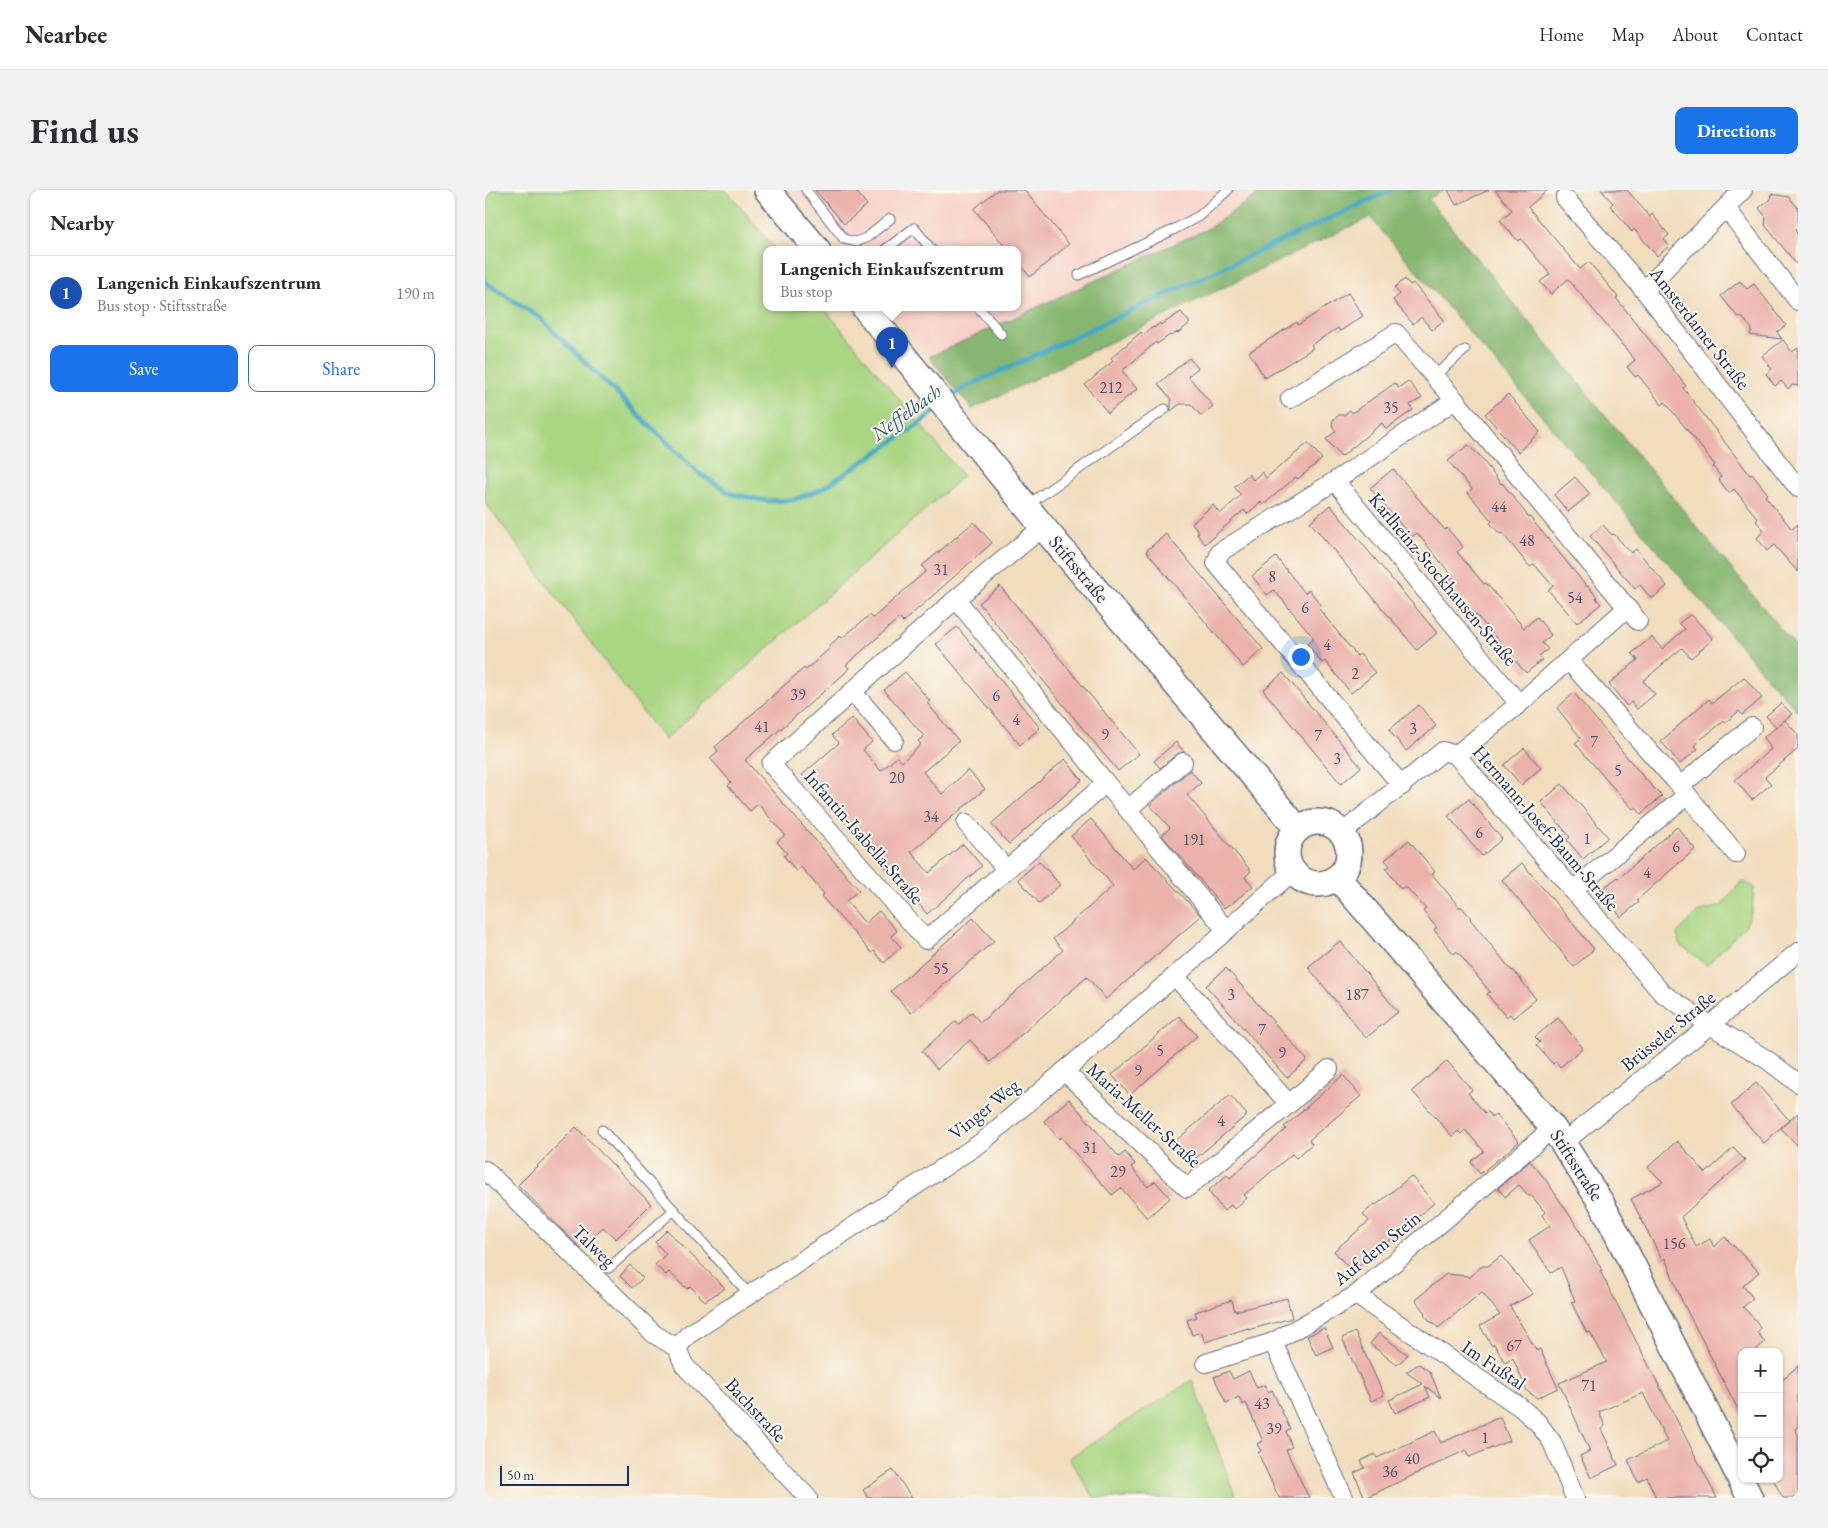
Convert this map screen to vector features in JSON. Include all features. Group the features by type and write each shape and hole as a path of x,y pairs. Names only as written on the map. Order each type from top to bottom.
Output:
{"street":[{"path":"767,190 814,246"},
{"path":"1644,290 1743,190"},
{"name":"Amsterdamer Straße","path":"1565,198 1644,290 1798,488"},
{"path":"1726,208 1798,301"},
{"name":"Stiftsstraße","path":"867,311 1043,527 1298,829"},
{"path":"1290,398 1396,333 1455,400 1633,615 1569,661 1456,754"},
{"path":"1402,786 1216,563 1220,552 1335,481 1455,400"},
{"name":"Karlheinz-Stockhausen-Straße","path":"1335,481 1519,704"},
{"name":"Infantin-Isabella-Straße","path":"1043,527 956,599 771,764 926,940 1106,782"},
{"path":"956,599 1226,930"},
{"path":"1569,661 1736,854"},
{"path":"853,692 894,740"},
{"path":"1572,891 1752,727"},
{"name":"Hermann-Josef-Baum-Straße","path":"1341,834 1443,751 1456,754 1572,891 1662,993 1766,1059 1798,1083"},
{"path":"1128,809 1183,762"},
{"path":"1312,822 1320,822 1335,827 1341,834 1347,841 1348,856 1343,870 1337,877 1319,884 1300,878 1293,872 1287,854 1288,845 1298,829 1312,822"},
{"path":"966,823 1006,869"},
{"name":"Vinger Weg","path":"677,1348 688,1335 982,1142 1293,872"},
{"name":"Stiftsstraße","path":"1337,877 1558,1135 1602,1204 1750,1498"},
{"name":"Brüsseler Straße","path":"1558,1135 1710,1025 1798,952"},
{"path":"1175,976 1289,1104"},
{"name":"Maria-Meller-Straße","path":"1064,1071 1187,1188 1289,1104 1329,1068"},
{"name":"Auf dem Stein","path":"1205,1363 1273,1342 1356,1295 1558,1135"},
{"name":"Talweg","path":"485,1170 654,1334 677,1348"},
{"name":"Im Fußtal","path":"1356,1295 1519,1407 1538,1423 1552,1442 1575,1498"},
{"path":"1273,1342 1344,1498"},
{"name":"Bachstraße","path":"677,1348 684,1365 809,1498"}],"lane":[{"path":"805,190 844,239 856,242 866,238 890,219"},
{"path":"1079,275 1199,216 1228,190"},
{"path":"890,246 913,228 928,246"},
{"path":"981,311 1001,334"},
{"path":"1434,376 1465,350"},
{"path":"1026,506 1165,409"},
{"path":"602,1130 749,1294"},
{"path":"609,1268 674,1210"}],"shaded area":[{"path":"790,190 1264,190 1209,228 929,357 890,311 1021,311 1021,246 837,246"}],"green space":[{"path":"485,190 726,190 773,246 763,246 763,311 826,311 963,476 664,740 485,502"},
{"path":"1264,190 1445,190 1428,199 1798,650 1798,712 1370,217 972,409 929,357 1209,228"},
{"path":"1742,881 1754,887 1752,910 1746,925 1707,965 1679,944 1677,933 1698,912 1721,906"},
{"path":"1192,1380 1236,1498 1094,1498 1069,1458"}],"building":[{"path":"815,190 855,190 867,205 844,224"},
{"path":"997,190 1024,190 1069,244 1030,277 1021,266 1021,246 1005,246 974,209"},
{"path":"1448,190 1489,190 1456,205"},
{"path":"1495,190 1548,190 1528,207 1580,269 1589,262 1686,386 1683,388 1750,475 1752,474 1768,494 1765,496 1792,529 1798,524 1798,572 1774,545 1767,551 1757,538 1764,530 1756,521 1758,519 1734,489 1729,493 1719,480 1721,477 1713,467 1715,465 1665,402 1662,405 1638,375 1635,377 1627,367 1635,360 1568,279 1551,294 1540,282 1550,274 1521,239 1518,241 1500,220 1512,210"},
{"path":"1601,190 1627,190 1650,217 1652,214 1669,235 1664,239 1669,246 1657,256 1634,229 1632,232 1610,206 1613,203"},
{"path":"1771,194 1789,197 1798,208 1798,227 1795,230 1798,235 1798,266 1765,225 1766,217 1759,208 1770,199"},
{"path":"1405,279 1410,285 1413,283 1444,320 1432,330 1421,317 1413,324 1393,300 1400,294 1394,288"},
{"path":"1740,281 1747,289 1754,284 1786,325 1777,332 1782,339 1750,335 1752,329 1742,317 1737,316 1721,296"},
{"path":"1348,293 1363,316 1340,331 1338,328 1311,345 1313,348 1265,378 1249,352 1297,322 1298,325"},
{"path":"1181,312 1190,323 1178,333 1170,335 1157,344 1156,342 1122,371 1137,389 1108,413 1085,385 1113,361 1111,358 1141,332 1143,335 1153,327 1160,323 1161,325"},
{"path":"1783,340 1792,352 1798,348 1798,386 1792,385 1788,389 1781,381 1775,386 1766,374 1772,369 1762,356"},
{"path":"1189,358 1198,368 1188,376 1213,406 1201,416 1191,404 1180,404 1171,411 1171,399 1158,384"},
{"path":"1408,381 1422,398 1410,405 1413,410 1386,429 1382,423 1341,457 1326,439 1336,431 1332,426 1333,420 1350,410 1352,413 1395,383 1398,388"},
{"path":"1508,394 1540,432 1518,452 1485,414"},
{"path":"1308,443 1322,459 1298,479 1296,477 1263,505 1261,502 1247,514 1244,510 1205,544 1197,534 1199,532 1192,523 1213,505 1220,514 1241,495 1234,487 1249,474 1253,480 1262,472 1266,478"},
{"path":"1468,445 1479,455 1529,518 1597,597 1601,604 1577,623 1548,590 1553,586 1534,564 1530,567 1502,533 1500,534 1490,523 1492,521 1468,493 1472,489 1448,461"},
{"path":"1393,469 1445,530 1447,528 1463,547 1457,552 1524,628 1537,617 1551,635 1542,643 1548,649 1539,656 1542,660 1526,673 1448,582 1453,577 1417,533 1411,537 1370,488"},
{"path":"1575,477 1590,494 1568,512 1554,495"},
{"path":"1330,505 1437,633 1417,650 1310,522"},
{"path":"974,522 992,543 903,622 899,618 846,665 849,668 844,674 745,760 859,890 846,901 865,923 879,911 897,931 891,936 901,947 884,963 874,951 872,953 821,896 824,894 801,867 796,871 784,856 787,853 777,842 785,835 758,804 750,811 728,786 731,782 710,758 718,751 715,747 804,668 806,670 840,636 842,638 870,615 873,618 926,571 922,566"},
{"path":"1603,525 1631,553 1636,549 1667,586 1652,599 1640,585 1635,589 1590,536"},
{"path":"1166,534 1263,649 1243,667 1146,551"},
{"path":"1276,557 1305,593 1309,590 1322,606 1319,609 1357,656 1360,654 1375,673 1351,693 1325,661 1322,663 1307,644 1314,638 1274,590 1267,595 1252,576"},
{"path":"1000,586 1139,754 1118,771 979,603"},
{"path":"1691,614 1713,639 1691,658 1682,648 1643,681 1655,694 1637,709 1631,702 1627,706 1609,684 1638,660 1632,653 1652,637 1662,649 1685,629 1679,623"},
{"path":"957,627 1040,728 1020,745 936,644"},
{"path":"905,672 930,701 927,703 959,741 923,772 942,794 968,770 985,789 911,852 929,873 963,844 982,866 927,914 908,891 912,888 895,868 890,872 837,814 842,810 825,789 819,794 802,775 839,743 832,735 852,718 872,742 863,750 881,771 897,757 902,762 921,744 918,741 924,736 884,690"},
{"path":"1283,673 1361,767 1341,784 1263,690"},
{"path":"1744,677 1762,698 1742,715 1739,711 1700,740 1695,746 1698,749 1680,764 1661,741 1709,699 1712,703"},
{"path":"1574,693 1646,780 1662,796 1641,814 1636,807 1633,809 1575,743 1581,738 1557,708"},
{"path":"1781,703 1792,714 1776,727 1766,716"},
{"path":"1419,705 1436,726 1406,751 1389,730"},
{"path":"1785,720 1798,735 1798,749 1765,777 1771,784 1752,800 1735,780 1771,749 1764,737"},
{"path":"1176,742 1184,752 1177,754 1160,768 1154,761"},
{"path":"1524,748 1541,768 1521,785 1504,765"},
{"path":"1065,759 1082,780 1009,844 991,824"},
{"path":"1190,770 1201,783 1187,795 1251,871 1245,877 1253,886 1224,908 1162,835 1170,828 1150,805"},
{"path":"1562,784 1608,837 1583,859 1567,840 1570,837 1541,802"},
{"path":"1469,799 1502,839 1482,856 1448,816"},
{"path":"1091,819 1133,869 1146,857 1201,916 1106,999 1087,977 990,1062 970,1040 937,1069 922,1051 956,1021 959,1024 972,1012 980,1023 1063,950 1053,939 1113,886 1071,836"},
{"path":"1677,827 1695,849 1637,900 1639,902 1621,917 1600,891 1619,878"},
{"path":"1409,840 1435,872 1432,874 1460,908 1461,906 1471,918 1536,999 1513,1018 1510,1014 1506,1017 1487,994 1490,992 1457,951 1454,954 1434,930 1437,928 1423,911 1426,909 1405,886 1401,889 1386,869 1390,866 1385,860"},
{"path":"1039,861 1060,885 1039,903 1018,879"},
{"path":"1522,863 1594,949 1574,967 1502,880"},
{"path":"973,918 994,941 911,1013 891,991"},
{"path":"1340,941 1398,1012 1366,1038 1308,967"},
{"path":"1226,968 1307,1060 1287,1078 1206,986"},
{"path":"1179,1016 1197,1036 1130,1095 1112,1075"},
{"path":"1558,1018 1583,1048 1560,1067 1556,1061 1553,1064 1536,1045 1540,1042 1535,1037"},
{"path":"1447,1061 1472,1090 1468,1093 1485,1113 1487,1111 1492,1117 1496,1115 1519,1142 1480,1174 1471,1162 1484,1151 1465,1130 1461,1134 1458,1131 1452,1136 1412,1091"},
{"path":"1343,1075 1361,1096 1309,1140 1312,1144 1296,1158 1292,1154 1244,1195 1247,1198 1234,1209 1231,1205 1224,1211 1208,1191 1227,1175 1230,1178 1286,1129 1284,1127"},
{"path":"1756,1083 1789,1120 1764,1143 1731,1105"},
{"path":"1230,1095 1247,1115 1189,1164 1172,1144"},
{"path":"1069,1099 1119,1157 1125,1152 1135,1164 1131,1167 1148,1187 1155,1181 1170,1198 1147,1218 1121,1188 1112,1195 1061,1137 1059,1139 1044,1121"},
{"path":"1798,1113 1798,1146 1781,1128"},
{"path":"576,1127 651,1204 616,1239 603,1227 581,1249 518,1185"},
{"path":"1677,1141 1706,1173 1733,1148 1745,1160 1681,1217 1696,1247 1710,1239 1714,1247 1725,1237 1759,1272 1743,1286 1753,1298 1743,1307 1757,1322 1760,1329 1757,1332 1765,1342 1758,1348 1738,1348 1738,1409 1682,1301 1665,1258 1662,1260 1631,1199 1663,1182 1648,1167"},
{"path":"1530,1161 1546,1180 1578,1228 1602,1270 1600,1271 1717,1498 1656,1498 1647,1477 1638,1482 1628,1460 1667,1441 1643,1393 1599,1412 1605,1426 1601,1429 1618,1465 1591,1478 1580,1456 1590,1451 1559,1383 1607,1362 1590,1332 1587,1333 1571,1302 1575,1301 1561,1267 1551,1273 1529,1240 1550,1226 1542,1215 1545,1212 1531,1195 1529,1196 1519,1185 1505,1197 1498,1188"},
{"path":"1411,1176 1434,1203 1352,1272 1334,1251 1369,1221 1363,1214"},
{"path":"667,1230 725,1288 705,1301 690,1286 687,1289 669,1272 666,1275 655,1265 666,1254 655,1242"},
{"path":"1501,1256 1533,1294 1510,1306 1537,1351 1540,1349 1558,1388 1537,1398 1527,1391 1513,1358 1505,1363 1494,1344 1492,1346 1480,1326 1500,1315 1482,1292 1438,1328 1424,1314 1415,1300 1446,1274 1467,1276 1469,1278 1482,1266 1488,1266"},
{"path":"630,1265 643,1278 632,1288 620,1276"},
{"path":"1287,1298 1292,1318 1248,1330 1248,1328 1205,1342 1201,1332 1192,1335 1187,1320 1197,1317 1195,1312 1232,1300 1235,1311"},
{"path":"1324,1328 1333,1347 1316,1355 1307,1336"},
{"path":"1355,1332 1384,1395 1371,1401 1342,1338"},
{"path":"1379,1333 1408,1355 1397,1365 1370,1344"},
{"path":"1419,1364 1430,1372 1441,1398 1425,1386 1430,1397 1395,1413 1389,1400 1423,1384 1406,1372"},
{"path":"1798,1366 1798,1427 1795,1429 1798,1434 1798,1498 1783,1498 1775,1483 1783,1483 1783,1379"},
{"path":"1229,1371 1233,1379 1249,1371 1257,1388 1265,1385 1268,1392 1272,1390 1290,1429 1286,1431 1292,1447 1286,1450 1309,1498 1279,1498 1258,1453 1261,1451 1257,1444 1263,1441 1246,1403 1243,1405 1239,1397 1226,1403 1214,1377"},
{"path":"1500,1417 1510,1441 1469,1457 1466,1450 1365,1498 1354,1473 1365,1468 1361,1461 1375,1454 1377,1458 1435,1431 1441,1443"},
{"path":"893,1470 912,1498 868,1498 863,1490"}],"waterway":[{"name":"Neffelbach","path":"949,400 962,389 1391,190"},
{"name":"Neffelbach","path":"485,282 540,318 698,473 732,494 767,501 793,500 822,489 913,428 939,408"}],"place":[{"name":"Langenich Einkaufszentrum","path":"892,368"}]}
